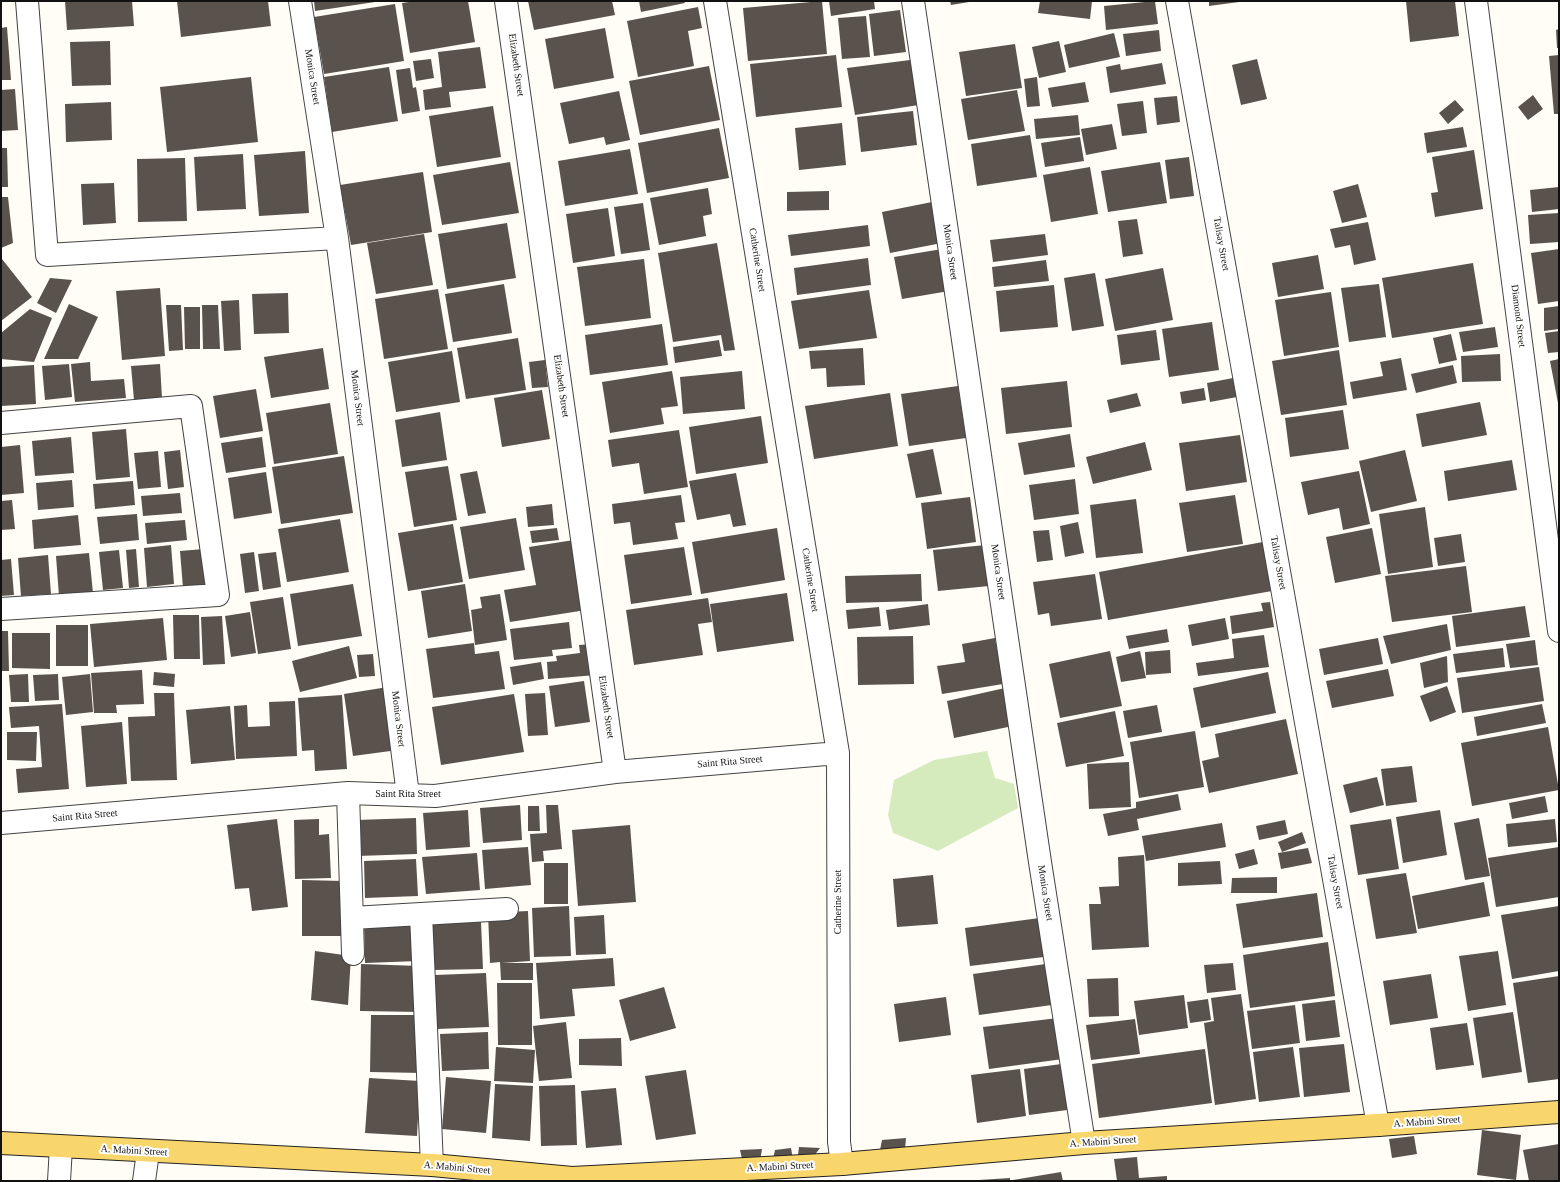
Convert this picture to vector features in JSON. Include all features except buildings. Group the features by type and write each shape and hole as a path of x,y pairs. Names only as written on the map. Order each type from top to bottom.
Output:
{"main road":[{"name":"A. Mabini Street","path":"1,1143 148,1152 432,1165 572,1178 842,1164 1084,1143 1559,1112"}],"street":[{"path":"27,1 47,255 337,238"},
{"name":"Monica Street","path":"300,1 337,238 408,795"},
{"name":"Elizabeth Street","path":"506,1 615,772"},
{"name":"Catherine Street","path":"715,1 838,753 839,1142 842,1164"},
{"name":"Monica Street","path":"913,1 1040,862 1084,1143"},
{"name":"Talisay Street","path":"1178,1 1378,1125"},
{"name":"Diamond Street","path":"1476,1 1559,631"},
{"path":"1,424 191,406 218,595 1,610"},
{"name":"Saint Rita Street","path":"1,823 348,793 435,796 615,772 838,753"},
{"path":"348,793 353,954"},
{"path":"352,918 507,909"},
{"path":"421,914 432,1165"},
{"path":"59,1181 61,1146"},
{"path":"144,1181 148,1152"}],"green space":[{"path":"987,751 995,778 1014,784 1018,808 938,851 893,833 888,815 894,780 934,760"}]}
